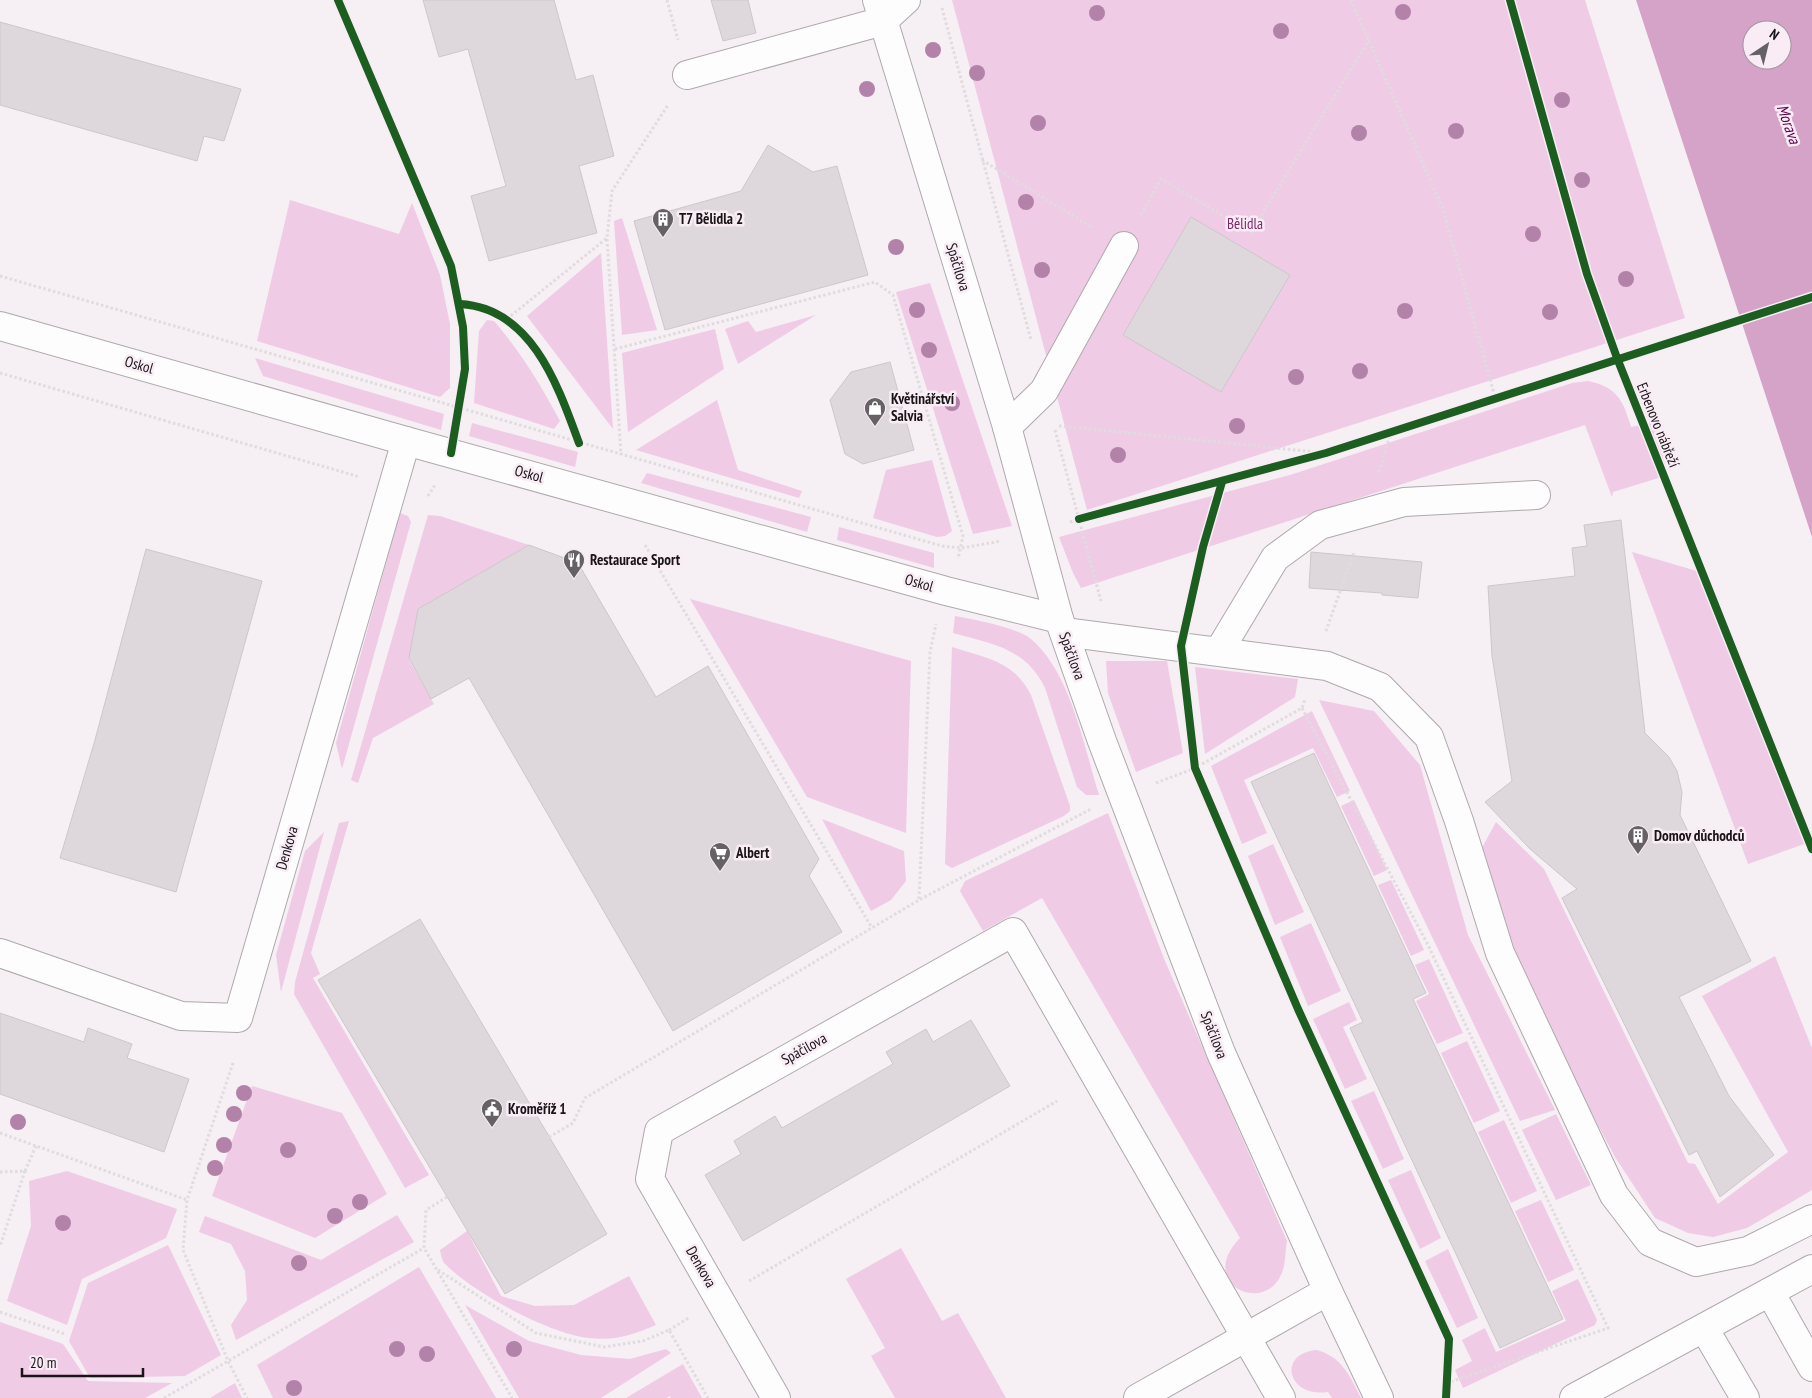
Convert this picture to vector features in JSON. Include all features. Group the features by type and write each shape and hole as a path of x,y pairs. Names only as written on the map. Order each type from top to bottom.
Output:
{"street":[{"path":"688,76 906,0"},
{"name":"Spáčilova","path":"880,10 1007,427 1061,625 1221,1053 1328,1291 1379,1398"},
{"path":"1007,427 1044,391 1124,246"},
{"name":"Oskol","path":"0,326 946,591 1061,625 1219,651 1327,666 1380,688 1429,737 1459,821 1500,953 1614,1195 1650,1242 1696,1262 1748,1251 1812,1219"},
{"name":"Denkova","path":"0,953 181,1016 238,1018 406,441"},
{"path":"1219,651 1276,558 1320,525 1404,502 1536,495"},
{"name":"Spáčilova","path":"659,1131 1013,932 1281,1398"},
{"name":"Denkova","path":"659,1131 650,1179 776,1398"},
{"path":"1590,1394 1704,1328 1812,1269"},
{"path":"1138,1398 1328,1291"},
{"path":"1770,1292 1812,1368"},
{"path":"1704,1328 1745,1398"}],"path":[{"path":"621,455 607,238 612,191 688,76 667,0"},
{"path":"939,0 1044,391"},
{"path":"1351,0 1443,209 1495,397"},
{"path":"982,160 1124,246 1161,179 1251,232 1369,40"},
{"path":"507,319 607,238"},
{"path":"0,276 459,405 579,444 942,546 962,548 983,546 1036,532"},
{"path":"615,349 875,282 893,295 963,536 962,548"},
{"path":"1652,347 1812,297"},
{"path":"498,313 513,325"},
{"path":"0,373 429,496 451,453 459,405"},
{"path":"1486,400 1505,394"},
{"path":"1102,604 1054,425 1326,453"},
{"path":"1382,435 1401,429"},
{"path":"1391,432 1367,512 1314,664 1302,708 1428,945 1608,1328 1447,1386 1447,1374"},
{"path":"576,435 579,444"},
{"path":"1297,461 1335,450"},
{"path":"1079,519 1089,517"},
{"path":"642,540 872,928"},
{"path":"919,900 930,652 937,619"},
{"path":"1316,628 1326,629"},
{"path":"1150,785 1195,768 1302,708"},
{"path":"1194,759 1199,777"},
{"path":"549,1137 573,1123 585,1098 919,900 1094,807"},
{"path":"233,1063 187,1200 183,1250 228,1360 247,1398"},
{"path":"747,1282 1057,1101"},
{"path":"0,1133 187,1200"},
{"path":"0,1246 25,1171 36,1146"},
{"path":"0,1172 25,1171"},
{"path":"447,1197 426,1210 424,1248 512,1398"},
{"path":"164,1398 424,1248"},
{"path":"438,1270 536,1333 604,1347 643,1341 669,1330 708,1398"},
{"path":"0,1312 65,1334"}],"green space":[{"name":"Bělidla","path":"952,0 1585,0 1685,318 1087,510"},
{"path":"290,200 399,234 412,203 440,275 450,324 450,388 440,397 257,341"},
{"path":"622,218 657,330 622,335 614,221"},
{"path":"601,253 613,429 527,316"},
{"path":"930,283 1012,526 973,534 896,292"},
{"path":"816,315 738,364 725,329 748,321 756,332"},
{"path":"487,320 494,321 504,332 538,381 560,421 554,429 474,403 479,331"},
{"path":"715,329 724,369 628,432 622,353"},
{"path":"255,358 444,414 441,430 263,376"},
{"path":"1588,381 1606,387 1617,396 1622,402 1631,427 1654,422 1668,475 1613,492 1612,497 1585,425 1081,588 1059,537 1290,475 1572,383"},
{"path":"717,400 738,470 802,491 799,498 636,450"},
{"path":"472,423 578,452 575,467 469,436"},
{"path":"932,460 952,531 945,536 937,537 873,518 886,470"},
{"path":"647,473 811,517 807,532 641,483"},
{"path":"400,513 408,516 411,522 342,769 336,743"},
{"path":"428,515 440,516 529,545 418,609 409,660 434,704 373,738 358,783 351,780"},
{"path":"839,527 934,553 934,568 837,540"},
{"path":"1632,552 1707,574 1777,763 1810,842 1748,864"},
{"path":"690,599 911,661 906,833 807,797"},
{"path":"955,616 995,624 1016,631 1031,639 1045,653 1066,691 1074,712 1099,795 1086,795 1077,787 1045,688 1037,675 1028,664 1006,650 953,633"},
{"path":"952,647 998,662 1016,675 1024,684 1031,695 1070,806 1070,811 1064,816 952,868 945,864"},
{"path":"1106,661 1167,661 1183,753 1136,772 1108,693"},
{"path":"1195,667 1298,679 1295,697 1205,754"},
{"path":"1319,700 1374,711 1420,765 1468,935 1555,1110 1520,1121"},
{"path":"1312,711 1350,791 1337,797 1313,748 1244,780 1267,833 1242,844 1211,766"},
{"path":"1354,800 1387,870 1374,876 1341,806"},
{"path":"1108,813 1165,961 1287,1241 1285,1262 1281,1275 1272,1287 1261,1292 1249,1293 1237,1288 1229,1280 1225,1268 1228,1254 1240,1238 1042,898 983,931 960,891 965,881"},
{"path":"822,819 904,851 906,881 891,900 871,911"},
{"path":"349,821 311,953 320,974 313,978 429,1175 405,1188 294,994 295,982 339,823"},
{"path":"1496,822 1544,869 1688,1163 1695,1164 1718,1204 1788,1152 1702,996 1775,956 1812,1048 1812,1190 1747,1228 1713,1237 1688,1233 1655,1218 1615,1157 1514,969 1477,857"},
{"path":"324,832 281,992 276,955 305,851"},
{"path":"1273,844 1304,912 1275,925 1248,856"},
{"path":"1391,880 1424,950 1411,956 1378,885"},
{"path":"1311,923 1341,991 1308,1006 1280,937"},
{"path":"1429,959 1463,1033 1437,1044 1416,1001 1429,994 1415,965"},
{"path":"1349,1002 1357,1020 1343,1027 1367,1079 1345,1089 1313,1019"},
{"path":"1467,1041 1500,1111 1474,1123 1441,1053"},
{"path":"252,1086 342,1113 387,1194 315,1238 212,1196"},
{"path":"1374,1091 1404,1159 1383,1169 1351,1101"},
{"path":"1556,1114 1591,1185 1556,1200 1522,1130"},
{"path":"1504,1120 1537,1191 1511,1203 1478,1132"},
{"path":"1411,1170 1441,1238 1420,1249 1388,1180"},
{"path":"67,1171 177,1209 166,1238 82,1279 67,1325 7,1301 31,1226 29,1181"},
{"path":"1541,1200 1574,1270 1548,1282 1515,1211"},
{"path":"397,1215 414,1242 236,1340 231,1325 247,1300 245,1271 231,1244 199,1232 205,1216 321,1260"},
{"path":"467,1231 501,1296 535,1306 574,1305 629,1276 656,1325 624,1336 608,1339 589,1338 554,1329 513,1310 474,1287 443,1261 440,1250"},
{"path":"168,1245 221,1355 185,1376 90,1378 69,1341 88,1283"},
{"path":"901,1248 942,1321 958,1313 1006,1398 895,1398 871,1356 885,1348 846,1279"},
{"path":"1448,1249 1478,1318 1457,1328 1425,1261"},
{"path":"419,1267 496,1398 273,1398 257,1365"},
{"path":"1578,1279 1597,1320 1595,1325 1463,1388 1455,1370 1472,1361 1462,1340 1485,1328 1496,1352 1566,1321 1552,1291"},
{"path":"465,1305 529,1341 581,1355 630,1359 666,1349 671,1353 601,1398 519,1398"},
{"path":"0,1322 63,1344 88,1381 172,1383 145,1398 0,1398"},
{"path":"1317,1350 1326,1353 1339,1362 1349,1375 1361,1398 1332,1398 1328,1392 1314,1392 1303,1388 1296,1382 1292,1374 1292,1366 1296,1359 1304,1353"},
{"path":"683,1364 702,1398 671,1398 670,1396 666,1398 626,1398"},
{"path":"235,1383 242,1398 210,1398"}],"water":[{"name":"Morava","path":"1636,0 1812,0 1812,537"}],"building":[{"path":"423,0 554,0 576,80 593,75 614,156 579,166 597,233 489,261 471,196 506,186 468,49 439,57"},
{"path":"711,0 748,0 756,33 723,41"},
{"path":"0,22 241,89 224,141 204,136 197,161 0,105"},
{"path":"768,145 813,172 837,166 868,275 665,330 634,221 741,191"},
{"path":"1191,217 1290,275 1221,392 1123,335"},
{"path":"890,362 914,450 863,464 845,454 830,400 851,372"},
{"name":"Domov důchodců","path":"1621,520 1645,733 1669,757 1677,771 1682,792 1680,815 1751,961 1679,997 1729,1096 1774,1155 1720,1197 1697,1151 1689,1155 1562,898 1577,889 1530,849 1485,802 1512,781 1492,656 1488,586 1575,576 1572,548 1587,546 1584,525"},
{"path":"529,545 578,563 656,697 708,666 819,859 809,876 842,932 673,1031 469,678 431,699 409,658 418,609"},
{"path":"146,549 262,581 176,892 60,858 95,740"},
{"path":"1311,552 1422,562 1418,598 1382,595 1382,593 1309,588"},
{"path":"1314,753 1426,993 1413,999 1563,1319 1500,1348 1350,1028 1363,1022 1251,782"},
{"path":"420,919 607,1234 505,1294 318,980"},
{"path":"0,1013 84,1042 88,1028 132,1044 127,1058 189,1079 164,1152 0,1094"},
{"path":"971,1020 1010,1086 743,1241 705,1175 741,1154 734,1141 775,1116 782,1128 893,1064 886,1052 926,1029 933,1042"}],"cycle path":[{"path":"338,0 451,266 463,327 465,369 451,453"},
{"name":"Erbenovo nábřeží","path":"1510,0 1587,274 1617,358 1812,849"},
{"path":"1079,519 1326,453 1812,297"},
{"path":"460,304 485,309 506,319 524,335 539,354 551,375 579,443"},
{"path":"1222,482 1203,547 1181,646 1195,768 1298,1009 1449,1339 1446,1398"}],"place":[{"name":"T7 Bělidla 2","path":"663,238"},
{"name":"Květinářství Salvia","path":"875,427"},
{"name":"Restaurace Sport","path":"574,579"},
{"name":"Domov důchodců","path":"1638,855"},
{"name":"Albert","path":"720,872"},
{"name":"Kroměříž 1","path":"492,1128"}]}
